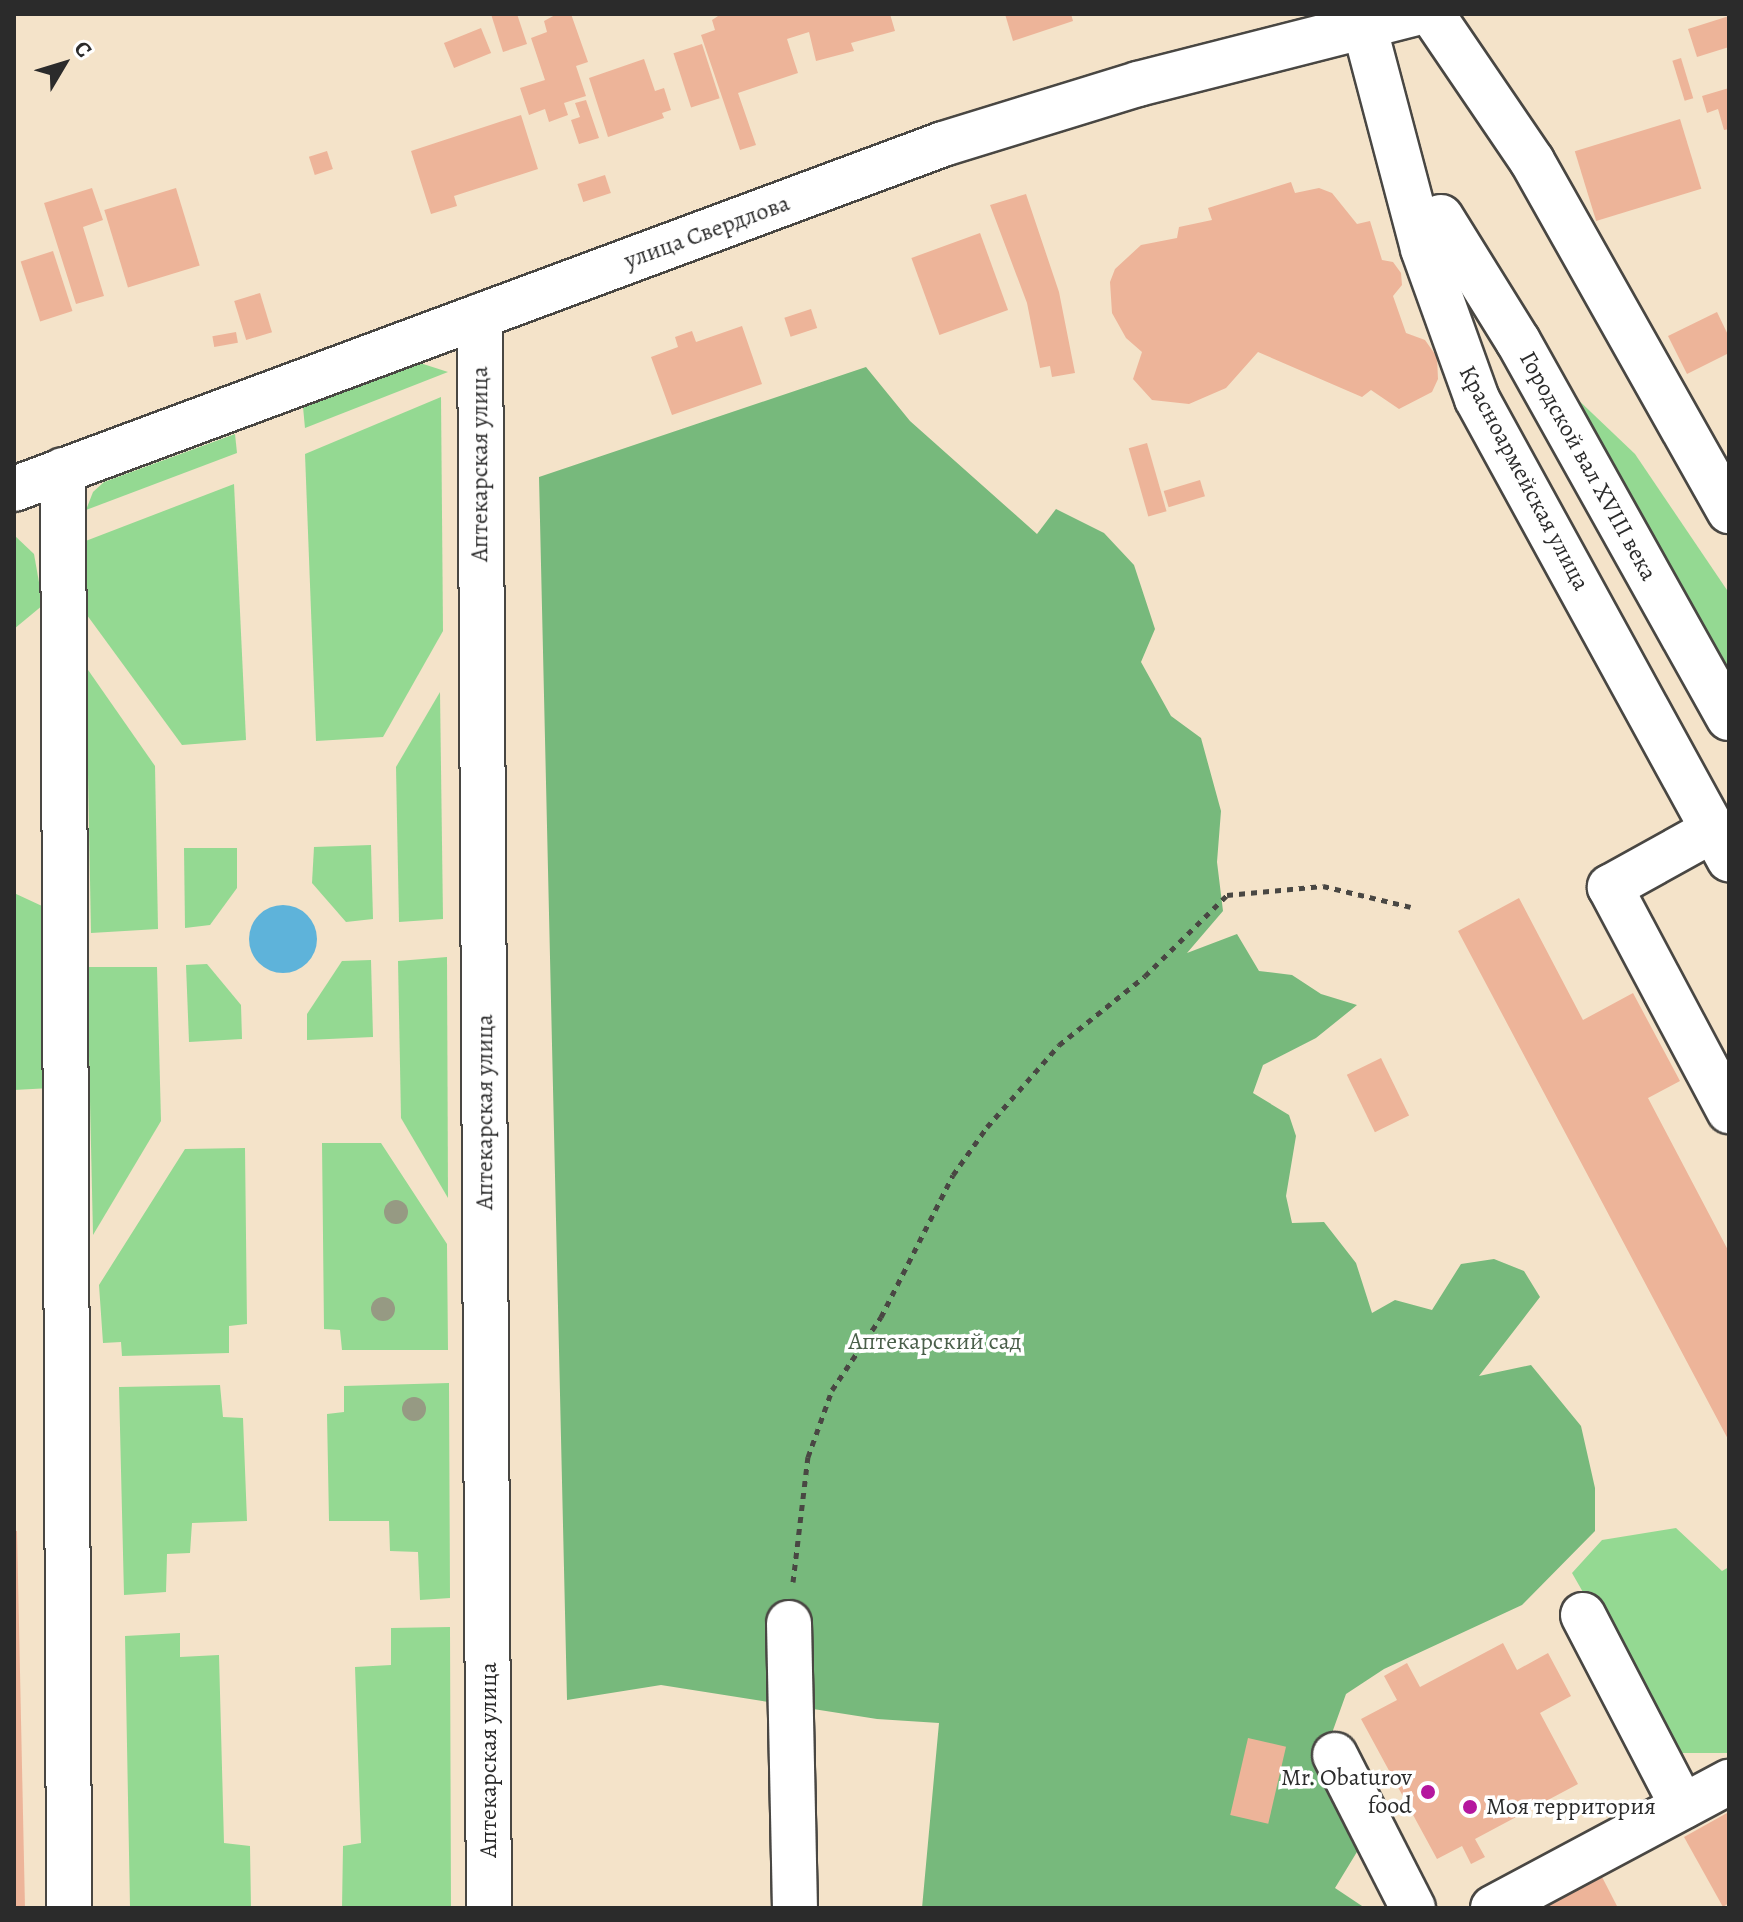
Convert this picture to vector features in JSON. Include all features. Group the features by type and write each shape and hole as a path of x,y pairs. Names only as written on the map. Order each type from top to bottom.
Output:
{"street":[{"name":"улица Свердлова","path":"14,489 1045,111 1362,20 1413,14"},
{"path":"1432,14 1532,161 1729,511"},
{"name":"Красноармейская улица","path":"1362,20 1423,249 1477,399 1721,844"},
{"name":"Городской вал XVIII века","path":"1441,217 1518,341 1729,718"},
{"name":"Аптекарская улица","path":"480,316 489,1908"},
{"path":"63,470 69,1908"},
{"path":"1721,844 1610,887 1729,1111"},
{"path":"1583,1615 1683,1807"},
{"path":"789,1623 795,1908"},
{"path":"1335,1755 1413,1908"},
{"path":"1493,1908 1729,1782"}],"path":[{"path":"789,1623 808,1457 832,1390 881,1317 953,1175 987,1127 1059,1045 1145,976 1227,895 1323,886 1411,907"}],"green space":[{"path":"417,362 448,372 305,428 303,407"},
{"name":"Аптекарский сад","path":"866,367 910,421 1037,534 1056,509 1104,533 1134,565 1155,629 1141,662 1171,716 1201,738 1221,811 1217,862 1223,911 1187,953 1237,934 1259,971 1292,975 1321,994 1357,1005 1316,1038 1263,1065 1253,1093 1289,1115 1296,1136 1286,1196 1292,1223 1324,1222 1356,1263 1372,1313 1395,1300 1432,1310 1461,1264 1494,1259 1524,1271 1540,1297 1479,1376 1531,1365 1581,1426 1595,1488 1595,1531 1522,1605 1384,1669 1346,1694 1327,1747 1363,1842 1335,1888 1365,1908 922,1908 939,1723 877,1719 661,1685 567,1700 539,477"},
{"path":"1572,394 1635,454 1729,593 1729,676"},
{"path":"441,397 443,631 383,737 316,741 305,454"},
{"path":"235,434 237,453 86,510 93,492 104,482"},
{"path":"234,484 246,740 182,745 84,611 83,542"},
{"path":"14,535 34,554 43,605 14,629"},
{"path":"86,667 155,766 158,929 91,933"},
{"path":"440,692 443,919 399,922 396,767"},
{"path":"371,845 373,919 346,922 312,883 314,847"},
{"path":"184,848 237,848 237,888 210,925 185,928"},
{"path":"14,893 42,906 51,1088 14,1090"},
{"path":"447,957 448,1198 401,1118 398,961"},
{"path":"371,960 373,1037 307,1040 307,1014 342,961"},
{"path":"207,964 241,1005 242,1039 189,1042 186,965"},
{"path":"87,967 157,967 161,1121 93,1235"},
{"path":"322,1143 381,1143 447,1244 448,1350 342,1350 340,1330 324,1329"},
{"path":"245,1148 247,1324 229,1326 229,1353 122,1356 121,1342 103,1343 99,1285 185,1149"},
{"path":"449,1383 450,1598 420,1600 418,1552 390,1551 389,1521 329,1521 327,1414 344,1412 344,1386"},
{"path":"220,1385 223,1417 243,1418 247,1521 192,1523 190,1553 167,1554 166,1592 124,1595 119,1387"},
{"path":"1676,1528 1722,1571 1729,1567 1729,1753 1675,1753 1572,1573 1602,1540"},
{"path":"450,1627 451,1908 342,1908 343,1846 361,1843 355,1667 391,1665 391,1628"},
{"path":"180,1633 180,1657 219,1655 224,1843 250,1846 251,1908 130,1908 125,1636"}],"water":[{"path":"283,905 307,915 317,939 307,963 283,973 259,963 249,939 259,915"}],"building":[{"path":"491,14 517,14 527,44 503,52"},
{"path":"557,14 571,14 588,62 576,66 586,96 564,103 568,115 549,122 545,109 529,115 520,88 545,80 531,38 547,32 544,21"},
{"path":"721,14 890,14 895,31 851,43 854,51 816,61 809,32 787,39 798,73 738,93 756,145 740,150 701,35 715,30 712,20"},
{"path":"1005,14 1071,14 1073,21 1013,41"},
{"path":"1729,16 1729,47 1697,57 1688,29"},
{"path":"481,28 491,53 454,68 444,43"},
{"path":"702,44 720,98 691,107 673,53"},
{"path":"1681,58 1693,98 1685,101 1672,61"},
{"path":"644,59 655,91 664,88 671,110 662,113 664,118 608,137 589,78"},
{"path":"1729,88 1729,129 1724,130 1718,109 1707,113 1702,96"},
{"path":"586,100 599,138 579,144 571,120 580,117 575,103"},
{"path":"521,115 538,169 454,196 457,206 431,214 411,151"},
{"path":"1680,119 1701,189 1596,221 1575,151"},
{"path":"327,151 333,169 315,175 309,157"},
{"path":"605,175 611,193 583,202 577,184"},
{"path":"1291,182 1295,193 1319,188 1332,193 1357,224 1370,221 1382,260 1393,262 1401,273 1402,285 1393,296 1406,333 1425,340 1437,357 1438,379 1432,392 1399,409 1371,390 1362,397 1258,352 1226,388 1189,404 1152,400 1133,379 1142,352 1126,338 1112,313 1110,282 1115,269 1141,245 1177,238 1179,227 1212,220 1208,208"},
{"path":"92,188 103,220 83,227 104,296 76,304 44,203"},
{"path":"176,188 200,265 128,287 104,210"},
{"path":"1026,194 1059,292 1075,373 1052,377 1050,366 1040,368 1027,303 990,205"},
{"path":"980,233 1008,310 939,335 911,258"},
{"path":"53,251 72,311 40,321 21,262"},
{"path":"260,293 272,332 246,340 234,301"},
{"path":"811,309 817,328 791,337 784,318"},
{"path":"1717,312 1729,337 1729,353 1687,374 1668,336"},
{"path":"742,326 762,384 672,415 651,357 678,347 675,337 692,331 696,342"},
{"path":"236,332 238,343 214,347 212,336"},
{"path":"1147,443 1167,511 1148,516 1129,448"},
{"path":"1200,480 1205,496 1169,507 1164,491"},
{"path":"1519,898 1583,1020 1633,993 1680,1081 1648,1098 1729,1252 1729,1441 1458,931"},
{"path":"1381,1058 1409,1116 1375,1132 1347,1075"},
{"path":"14,1531 17,1531 25,1908 14,1908"},
{"path":"1503,1643 1517,1670 1548,1653 1571,1696 1540,1713 1578,1784 1475,1839 1485,1857 1471,1864 1462,1846 1437,1859 1361,1719 1397,1700 1384,1676 1407,1663 1420,1687"},
{"path":"1248,1738 1286,1747 1268,1824 1230,1815"},
{"path":"1727,1813 1729,1903 1723,1907 1684,1837"},
{"path":"1601,1875 1618,1908 1537,1908"}],"place":[{"name":"Mr. Obaturov food","path":"1428,1792"},
{"name":"Моя территория","path":"1470,1807"}]}
